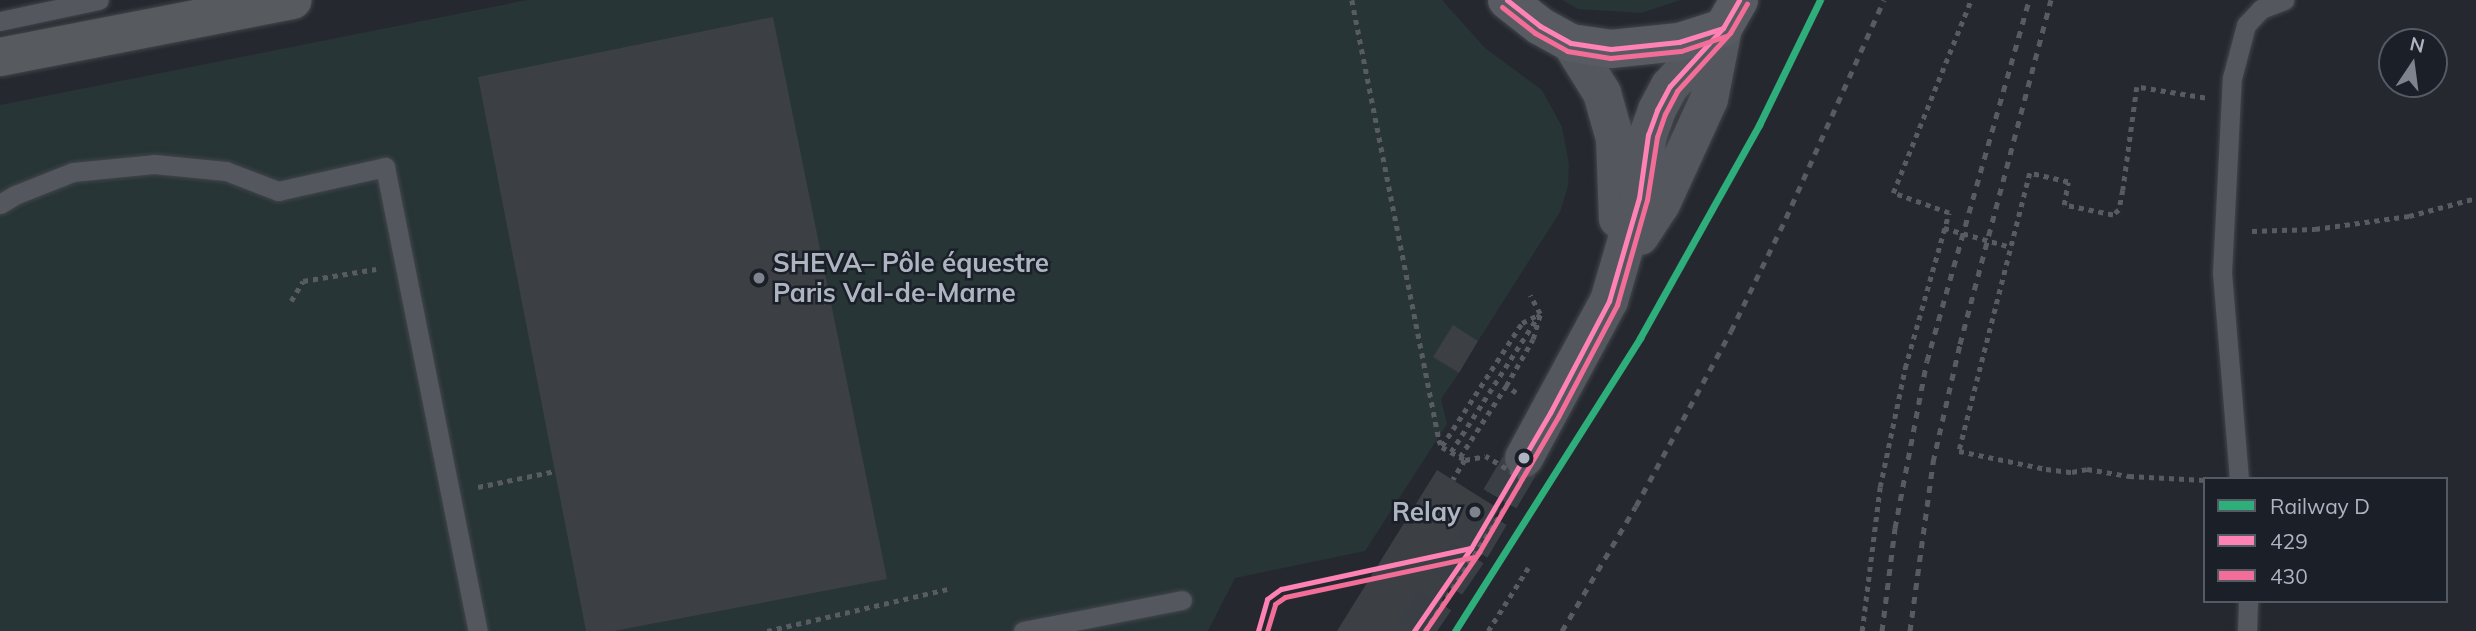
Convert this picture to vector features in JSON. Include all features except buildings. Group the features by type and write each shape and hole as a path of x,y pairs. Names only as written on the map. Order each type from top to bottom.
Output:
{"main road":[{"path":"0,57 292,0"}],"street":[{"path":"1507,0 1540,26 1572,43 1611,49 1679,42 1731,14"},
{"path":"1524,458 1609,301 1619,267 1661,204 1709,99 1731,14"},
{"path":"1572,43 1602,93 1615,139 1619,267"}],"lane":[{"path":"0,21 99,0"},
{"path":"2239,477 2222,273 2230,102 2236,52 2246,25 2261,9 2284,0"},
{"path":"0,204 15,195 73,172 141,165 226,171 278,191 385,167 478,631"},
{"path":"1023,631 1182,600"},
{"path":"2247,631 2248,603"}],"path":[{"path":"1352,0 1442,447 1462,459 1485,456 1523,480 1425,631"},
{"path":"1862,631 1880,486 1905,368 1949,213 1893,193 1971,0"},
{"path":"2203,480 2129,477 2087,468 2072,472 2046,469 1959,451 2030,173 2068,182 2064,205 2117,213 2137,87 2230,102"},
{"path":"2224,231 2315,229 2409,216 2476,198"},
{"path":"1944,228 2011,247"},
{"path":"291,301 303,281 404,265"},
{"path":"1530,295 1540,314"},
{"path":"1442,447 1522,323 1540,314"},
{"path":"1451,452 1540,314"},
{"path":"1453,480 1473,436 1506,386"},
{"path":"450,492 555,471"},
{"path":"1488,629 1528,568"},
{"path":"767,631 947,589"}],"shaded area":[{"name":"SHEVA– Pôle équestre Paris Val-de-Marne","path":"527,0 1442,0 1485,48 1542,90 1562,127 1569,164 1568,186 1560,212 1478,341 1434,357 1459,373 1441,399 1447,424 1365,551 1235,578 1208,631 0,631 0,105"},
{"path":"1562,0 1681,0 1641,13 1578,9"}],"tunnel":[{"path":"1414,631 1471,548 1524,458"}],"railway":[{"path":"1562,631 1636,506 1731,331 1786,218 1884,0"},
{"path":"1882,631 1895,528 1927,361 2029,0"},
{"path":"1910,631 1933,462 1960,344 2051,0"}],"rail line":[{"name":"D","path":"1455,631 1640,338 1759,125 1820,0"}],"transit line":[{"name":"429","path":"1507,0 1540,26 1571,43 1611,49 1679,42 1723,28"},
{"name":"429","path":"1414,631 1471,548 1550,413 1609,301 1639,198 1648,135 1657,110 1670,86 1723,28 1739,0"},
{"name":"430","path":"1425,631 1479,552 1558,417 1617,305 1647,200 1657,137 1665,114 1677,91 1730,33 1747,4"},
{"name":"430","path":"1502,7 1535,33 1567,51 1610,58 1681,51 1726,36"},
{"name":"429","path":"1258,631 1267,599 1281,589 1471,548"},
{"name":"430","path":"1267,631 1275,604 1285,597 1473,557"}],"place":[{"name":"SHEVA– Pôle équestre Paris Val-de-Marne","path":"759,278"},
{"name":"Relay","path":"1475,512"}]}
